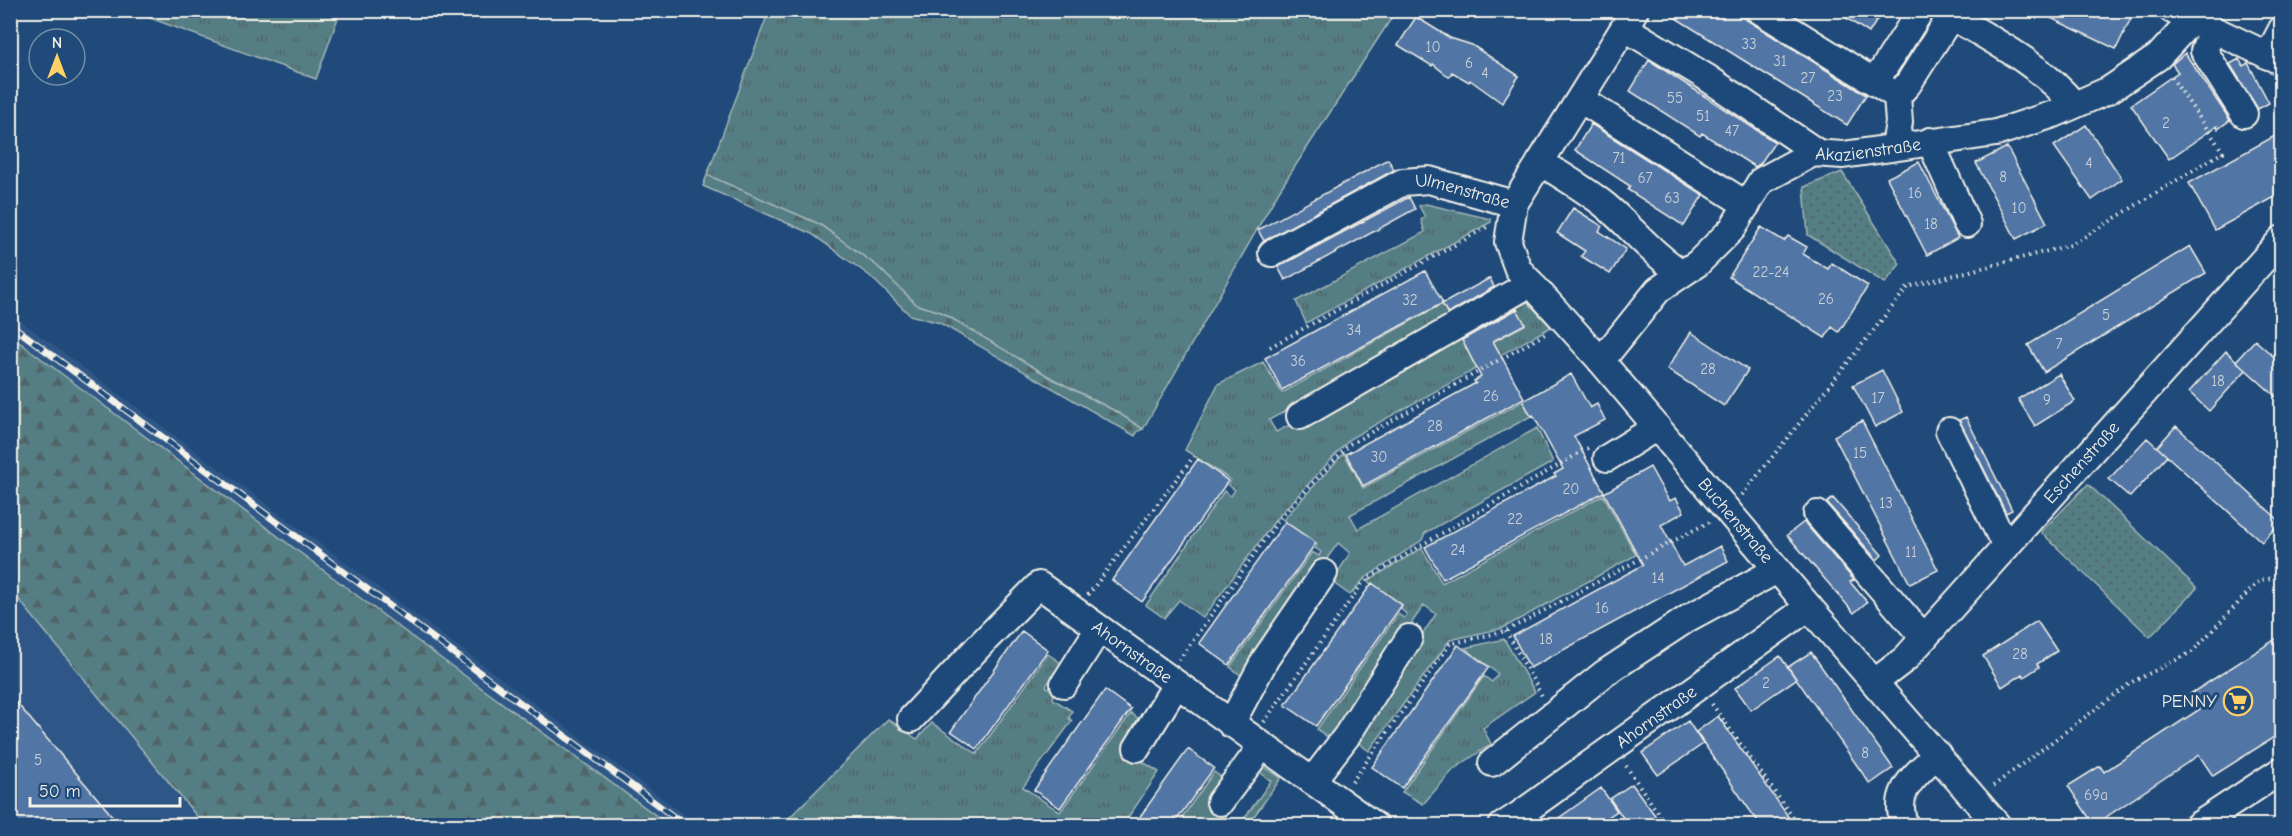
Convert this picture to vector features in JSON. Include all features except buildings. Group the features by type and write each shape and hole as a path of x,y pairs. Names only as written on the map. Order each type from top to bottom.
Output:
{"street":[{"path":"1759,10 1897,96"},
{"path":"1875,82 1921,10"},
{"path":"1895,147 1899,122 1897,96 1908,84 1946,13 2043,73 2062,90 2074,105"},
{"path":"1630,19 1706,77 1818,153"},
{"name":"Ulmenstraße","path":"1272,253 1403,182 1429,180 1512,215 1540,162 1630,19"},
{"path":"2192,20 2275,59 2282,29"},
{"path":"2192,20 2204,51 2244,114"},
{"name":"Akazienstraße","path":"1601,361 1658,290 1698,263 1732,229 1761,181 1813,153 1843,155 1995,133 2054,114 2109,90 2158,57 2192,20"},
{"path":"1580,99 1747,205"},
{"path":"1930,141 1967,224"},
{"path":"1540,162 1606,207 1665,263 1682,273"},
{"name":"Buchenstraße","path":"1512,215 1508,242 1518,269 1601,361 1809,608 1998,825"},
{"name":"Eschenstraße","path":"1875,682 1905,659 2282,239"},
{"path":"1300,416 1531,283"},
{"path":"1601,451 1657,427"},
{"path":"1949,431 2006,547"},
{"path":"1817,514 1924,638"},
{"path":"1492,763 1605,673 1690,618 1777,570"},
{"path":"1231,724 1266,658 1324,573"},
{"name":"Ahornstraße","path":"911,719 1039,585 1098,630 1339,800 1368,823"},
{"name":"Ahornstraße","path":"1516,822 1614,748 1809,608"},
{"path":"1064,684 1098,630"},
{"path":"1312,781 1346,737 1409,638"},
{"path":"1137,748 1171,682"},
{"path":"1220,802 1257,742"},
{"path":"1905,825 1900,809 1905,786 1937,754"},
{"path":"2197,825 2282,770"}],"path":[{"path":"1339,800 1450,644 1506,631 1728,512 1908,287 2071,245 2223,152 2158,57"},
{"path":"1270,347 1512,215"},
{"path":"1171,682 1280,518 1350,444 1566,322"},
{"path":"1257,742 1364,581 1425,543 1601,451"},
{"path":"1075,612 1194,456"},
{"path":"1976,799 2132,682 2192,652 2260,580 2281,577"},
{"path":"1506,631 1552,715"},
{"path":"1700,686 1800,825"},
{"path":"1614,748 1667,825"},
{"path":"2267,825 2282,816"}],"shaded area":[{"path":"10,313 698,825 669,825 435,654 11,335"},
{"path":"11,590 204,825 11,825"}],"green space":[{"path":"319,10 338,18 316,79 131,11"},
{"path":"769,11 1396,11 1279,191 1143,429 1117,412 1053,379 941,312 917,305 877,266 819,224 707,175"},
{"path":"1842,172 1900,264 1885,283 1808,235 1804,187"},
{"path":"707,175 819,224 877,266 917,305 941,312 1053,379 1117,412 1143,429 1135,436 940,323 910,315 870,276 812,234 703,186"},
{"path":"1426,204 1491,219 1491,222 1306,323 1296,301 1425,232 1421,220 1425,217 1419,206"},
{"path":"1520,294 1551,327 1351,438 1277,518 1203,618 1179,600 1164,618 1146,605 1224,491 1231,496 1235,490 1228,485 1231,480 1185,450 1218,384 1263,362 1282,393 1442,304 1451,320 1269,420 1276,432 1461,338 1470,354 1525,325 1511,300"},
{"path":"10,335 435,654 669,825 204,825 11,590"},
{"path":"1523,401 1531,416 1350,515 1358,529 1537,428 1553,462 1425,533 1422,540 1364,579 1350,595 1332,582 1350,553 1338,543 1254,662 1250,682 1230,667 1312,552 1319,556 1321,552 1315,548 1317,545 1283,520 1344,453 1363,488"},
{"path":"2088,484 2197,588 2150,637 2041,532"},
{"path":"1603,495 1636,555 1503,628 1450,640 1369,751 1353,739 1436,614 1424,605 1331,740 1317,729 1398,614 1404,618 1407,615 1401,609 1402,605 1367,581 1422,548 1442,583"},
{"path":"1504,639 1535,692 1483,728 1491,744 1454,769 1423,804 1402,792 1484,676 1492,682 1498,674 1465,648"},
{"path":"1048,654 1061,663 1046,686 1054,692 1053,699 1072,711 1069,718 1072,721 1023,787 1060,812 1131,713 1144,723 1135,757 1159,772 1123,825 781,826 888,719 917,739 932,723 977,754"},
{"path":"1262,765 1281,778 1248,825 1241,823 1271,781 1257,770"},
{"path":"1214,772 1224,779 1210,806 1226,816 1220,823 1224,825 1176,826"}],"railway":[{"path":"10,324 686,826"}],"place":[{"name":"PENNY","path":"2238,701"}]}
